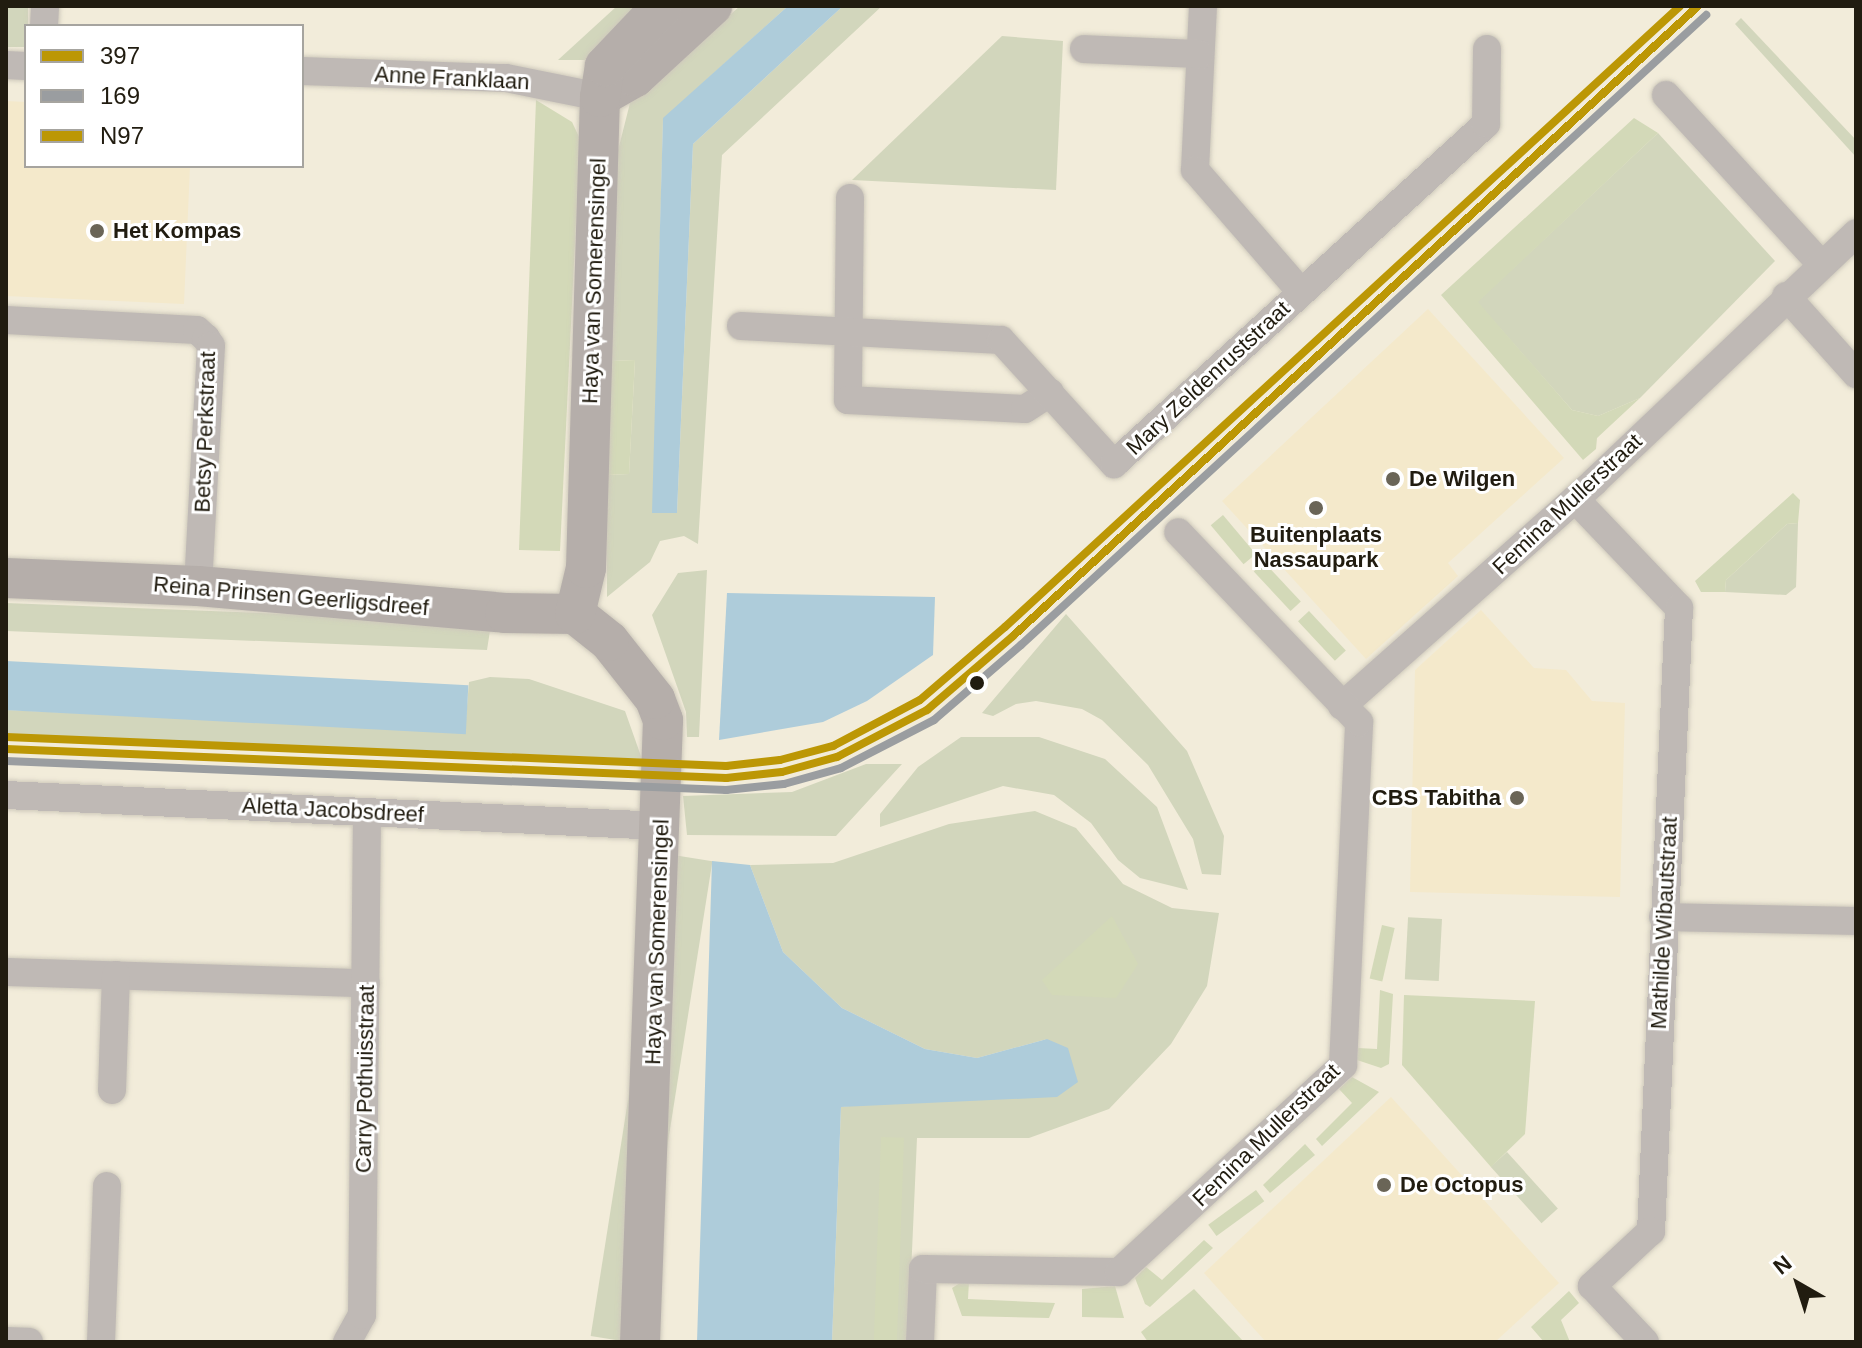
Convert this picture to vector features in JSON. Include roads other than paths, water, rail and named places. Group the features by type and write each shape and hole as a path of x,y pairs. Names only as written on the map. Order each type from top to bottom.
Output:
{"street":[{"name":"Haya van Somerensingel","path":"640,1342 663,720 655,699 609,641 575,614 586,568 600,97 605,66 662,6"},
{"path":"600,97 635,77 712,6"},
{"name":"Mary Zeldenruststraat","path":"1203,6 1195,170 1301,292"},
{"path":"1084,49 1200,54"},
{"name":"Mary Zeldenruststraat","path":"741,326 1001,340 1114,464 1486,124 1487,49"},
{"name":"Anne Franklaan","path":"304,71 506,78 600,97"},
{"path":"1666,95 1821,264"},
{"path":"850,198 848,400 1025,409 1050,393"},
{"name":"Femina Mullerstraat","path":"1342,706 1575,499 1856,233"},
{"path":"1786,296 1856,374"},
{"name":"Betsy Perkstraat","path":"6,320 197,330 206,338 211,346 198,586"},
{"name":"Mathilde Wibautstraat","path":"1575,499 1679,608 1651,1231 1592,1286 1645,1342"},
{"name":"Femina Mullerstraat","path":"920,1342 923,1269 1119,1272 1343,1065 1359,722 1178,532"},
{"name":"Reina Prinsen Geerligsdreef","path":"6,578 198,586 505,613 575,614"},
{"name":"Aletta Jacobsdreef","path":"6,795 661,826"},
{"name":"Carry Pothuisstraat","path":"347,1342 362,1315 367,812"},
{"path":"1663,917 1856,921"},
{"path":"6,972 366,983"},
{"path":"112,1090 116,975"},
{"path":"101,1342 107,1186"},
{"path":"6,1341 29,1342"}],"water":[{"path":"788,6 843,6 693,144 677,513 652,513 663,118"},
{"path":"727,593 935,597 933,655 867,701 823,722 719,740"},
{"path":"6,661 468,685 466,734 6,710"},
{"path":"712,861 750,865 783,952 842,1008 925,1049 977,1058 1047,1039 1068,1048 1078,1082 1057,1097 841,1107 832,1342 697,1342"}],"place":[{"name":"Het Kompas","path":"97,231"},
{"name":"De Wilgen","path":"1393,479"},
{"name":"Buitenplaats Nassaupark","path":"1316,508"},
{"name":"CBS Tabitha","path":"1517,798"},
{"name":"De Octopus","path":"1384,1185"}]}
